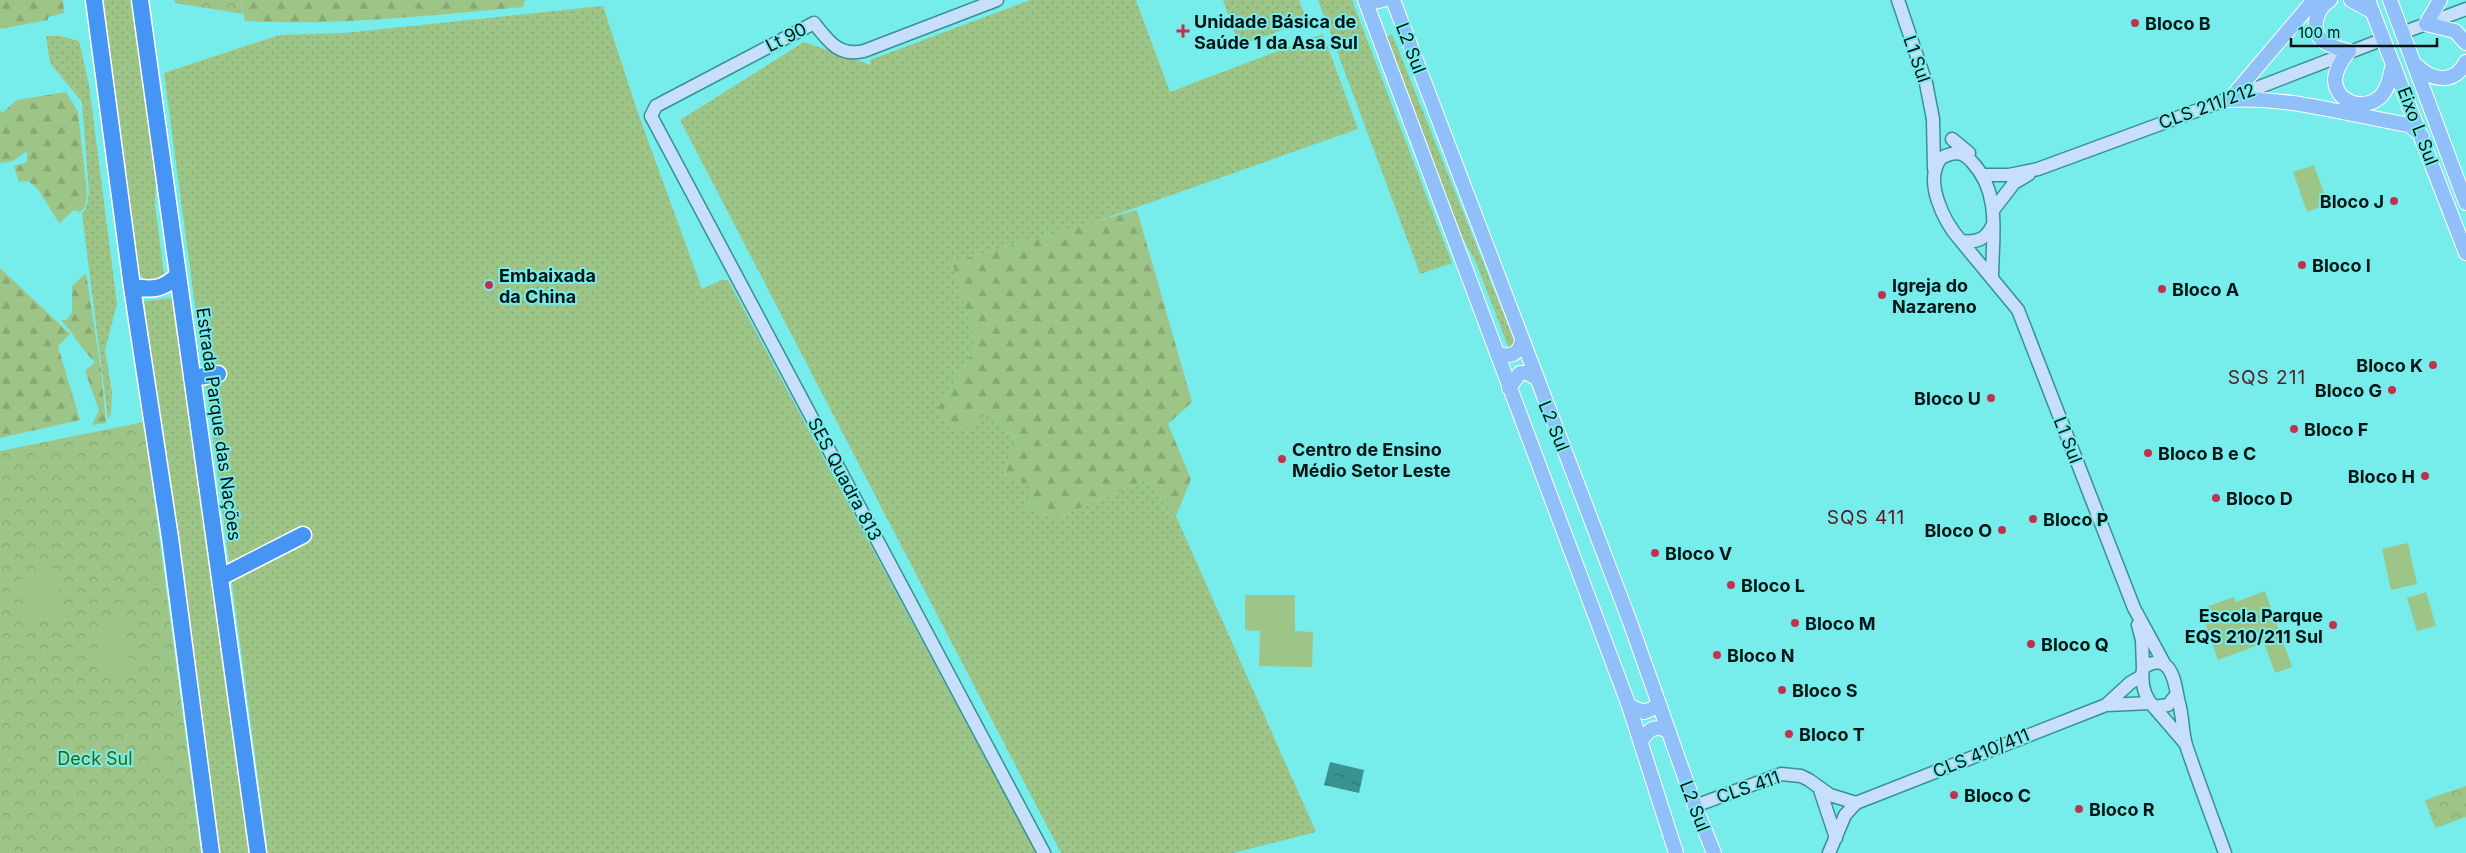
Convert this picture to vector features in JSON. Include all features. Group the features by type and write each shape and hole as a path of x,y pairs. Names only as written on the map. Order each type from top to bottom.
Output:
{"highway":[{"path":"94,0 132,287 170,538 211,853"},
{"name":"Estrada Parque das Nações","path":"140,0 258,853"},
{"path":"132,287 151,290 162,288 177,276"},
{"path":"192,378 218,374"},
{"path":"221,577 303,535"}],"main road":[{"path":"1366,0 1374,2 1383,0"},
{"name":"L2 Sul","path":"1366,0 1629,706 1676,853"},
{"name":"L2 Sul","path":"1393,0 1630,622 1694,806 1714,853"},
{"path":"2229,99 2314,0"},
{"path":"2330,0 2318,11 2315,23 2317,32 2322,40 2349,51 2338,67 2335,79 2337,89 2343,98 2352,103 2374,102 2382,95 2387,86 2393,64"},
{"path":"2351,0 2370,6"},
{"name":"Eixo L Sul","path":"2390,0 2466,204"},
{"path":"2440,0 2426,24 2455,30 2466,43"},
{"name":"Eixo L Sul","path":"2370,6 2466,253"},
{"path":"1376,30 1386,19 1399,18"},
{"path":"2414,63 2426,75 2445,79 2454,76 2466,62"},
{"path":"2229,99 2253,98 2277,101 2409,125 2422,136"},
{"path":"1498,354 1514,355 1520,350 1522,341"},
{"path":"1509,388 1520,373 1527,373 1536,378"},
{"path":"1629,706 1644,712 1654,708 1658,702"},
{"path":"1641,742 1645,734 1654,728 1661,727 1668,731"}],"street":[{"name":"Lt 90","path":"656,106 814,23 839,50 854,53 864,51 997,0"},
{"name":"L1 Sul","path":"1898,0 1926,83 1933,119 1934,172"},
{"path":"2410,30 2466,9"},
{"name":"CLS 211/212","path":"1994,209 2014,183 2038,169 2229,99 2376,42"},
{"name":"SES Quadra 813","path":"656,106 651,114 652,119 1044,853"},
{"path":"1933,119 1990,175 1994,209 1992,278"},
{"path":"1952,139 1964,154 1990,175"},
{"path":"1964,154 1956,152 1941,158 1934,172 1936,193 1947,222 1961,241 1971,242 1981,240 1989,234 1993,224"},
{"name":"CLS 211/212","path":"1990,175 2038,169"},
{"path":"1993,244 2003,195"},
{"name":"L1 Sul","path":"1961,241 2018,310 2134,608 2142,640 2143,672"},
{"name":"L1 Sul","path":"2134,608 2165,665"},
{"path":"2146,630 2164,651 2178,676 2184,699 2181,710"},
{"path":"2185,743 2152,705 2146,693 2143,672 2153,663 2165,665 2170,672 2181,710 2185,743 2225,853"},
{"name":"CLS 410/411","path":"1856,803 2106,705 2143,672"},
{"path":"2152,705 2168,704 2177,694"},
{"name":"CLS 410/411","path":"2106,705 2152,705"},
{"name":"CLS 411","path":"1694,806 1781,774 1801,776 1840,800 1856,803"},
{"path":"1819,787 1836,838"},
{"path":"1829,853 1844,815 1856,803"}],"green space":[{"path":"0,0 63,0 64,13 48,17 48,20 0,29"},
{"path":"103,0 133,0 156,177 155,205 165,282 150,286 139,273"},
{"path":"174,0 241,0 243,14 175,3"},
{"path":"241,0 525,0 523,7 384,19 280,22 245,21"},
{"path":"1030,0 1136,0 1170,92 1323,34 1358,129 1095,222 952,262 976,347 936,411 990,410 1015,438 1004,476 1033,485 1027,510 1056,518 1144,481 1176,516 1316,832 1233,853 1061,853 680,120 804,42 871,65 870,60"},
{"path":"1223,0 1299,0 1307,21 1239,46"},
{"path":"1318,0 1352,0 1452,263 1420,274"},
{"path":"603,6 638,113 702,289 721,280 728,280 1036,853 268,853 164,73 279,35 345,33"},
{"path":"1390,34 1393,36 1518,350 1511,354 1475,260 1458,230 1386,39"},
{"path":"46,36 60,36 79,41 89,85 117,304 105,350 112,392 111,413 108,419 82,214 86,208 89,193 82,102 50,63"},
{"path":"66,92 78,112 87,194 85,207 80,212 74,210 59,223 38,189 28,181 19,182 14,166 27,162 27,151 13,161 0,163 0,110 2,113 17,100"},
{"path":"2314,165 2328,204 2307,212 2293,172"},
{"path":"1137,210 1192,402 1168,424 1191,479 1176,516 1144,481 1056,518 1027,510 1033,485 1004,477 1015,437 990,411 956,436 936,411 976,347 952,262"},
{"path":"0,268 70,334 58,346 80,420 0,438"},
{"path":"86,273 101,370 106,423 92,425 99,410 85,371 95,362 61,320 66,320 72,313 72,286"},
{"path":"173,298 250,853 218,853 144,301"},
{"name":"Deck Sul","path":"144,422 201,853 0,853 0,451"},
{"path":"2408,543 2417,584 2391,590 2382,549"},
{"path":"56,568 63,618 27,623 20,574"},
{"path":"2265,591 2292,667 2275,673 2264,643 2218,660 2200,609 2234,597 2236,602"},
{"path":"2426,592 2436,626 2417,631 2407,598"},
{"path":"1245,595 1295,595 1295,631 1313,632 1312,667 1259,666 1260,631 1245,630"},
{"path":"125,621 130,674 104,676 99,624"},
{"path":"2466,786 2466,817 2435,828 2425,800"}],"water":[{"path":"1330,762 1364,770 1359,793 1324,785"}],"place":[{"name":"Bloco B","path":"2135,23"},
{"name":"Unidade Básica de Saúde 1 da Asa Sul","path":"1183,31"},
{"name":"Bloco J","path":"2394,201"},
{"name":"Bloco I","path":"2302,265"},
{"name":"Embaixada da China","path":"489,285"},
{"name":"Bloco A","path":"2162,289"},
{"name":"Igreja do Nazareno","path":"1882,295"},
{"name":"Bloco K","path":"2433,365"},
{"name":"Bloco G","path":"2392,390"},
{"name":"Bloco U","path":"1991,398"},
{"name":"Bloco F","path":"2294,429"},
{"name":"Bloco B e C","path":"2148,453"},
{"name":"Centro de Ensino Médio Setor Leste","path":"1282,459"},
{"name":"Bloco H","path":"2425,476"},
{"name":"Bloco D","path":"2216,498"},
{"name":"Bloco P","path":"2033,519"},
{"name":"Bloco O","path":"2002,530"},
{"name":"Bloco V","path":"1655,553"},
{"name":"Bloco L","path":"1731,585"},
{"name":"Bloco M","path":"1795,623"},
{"name":"Escola Parque EQS 210/211 Sul","path":"2333,625"},
{"name":"Bloco Q","path":"2031,644"},
{"name":"Bloco N","path":"1717,655"},
{"name":"Bloco S","path":"1782,690"},
{"name":"Bloco T","path":"1789,734"},
{"name":"Bloco C","path":"1954,795"},
{"name":"Bloco R","path":"2079,809"}],"district":[{"name":"SQS 211","path":"2267,377"},
{"name":"SQS 411","path":"1866,517"}]}
